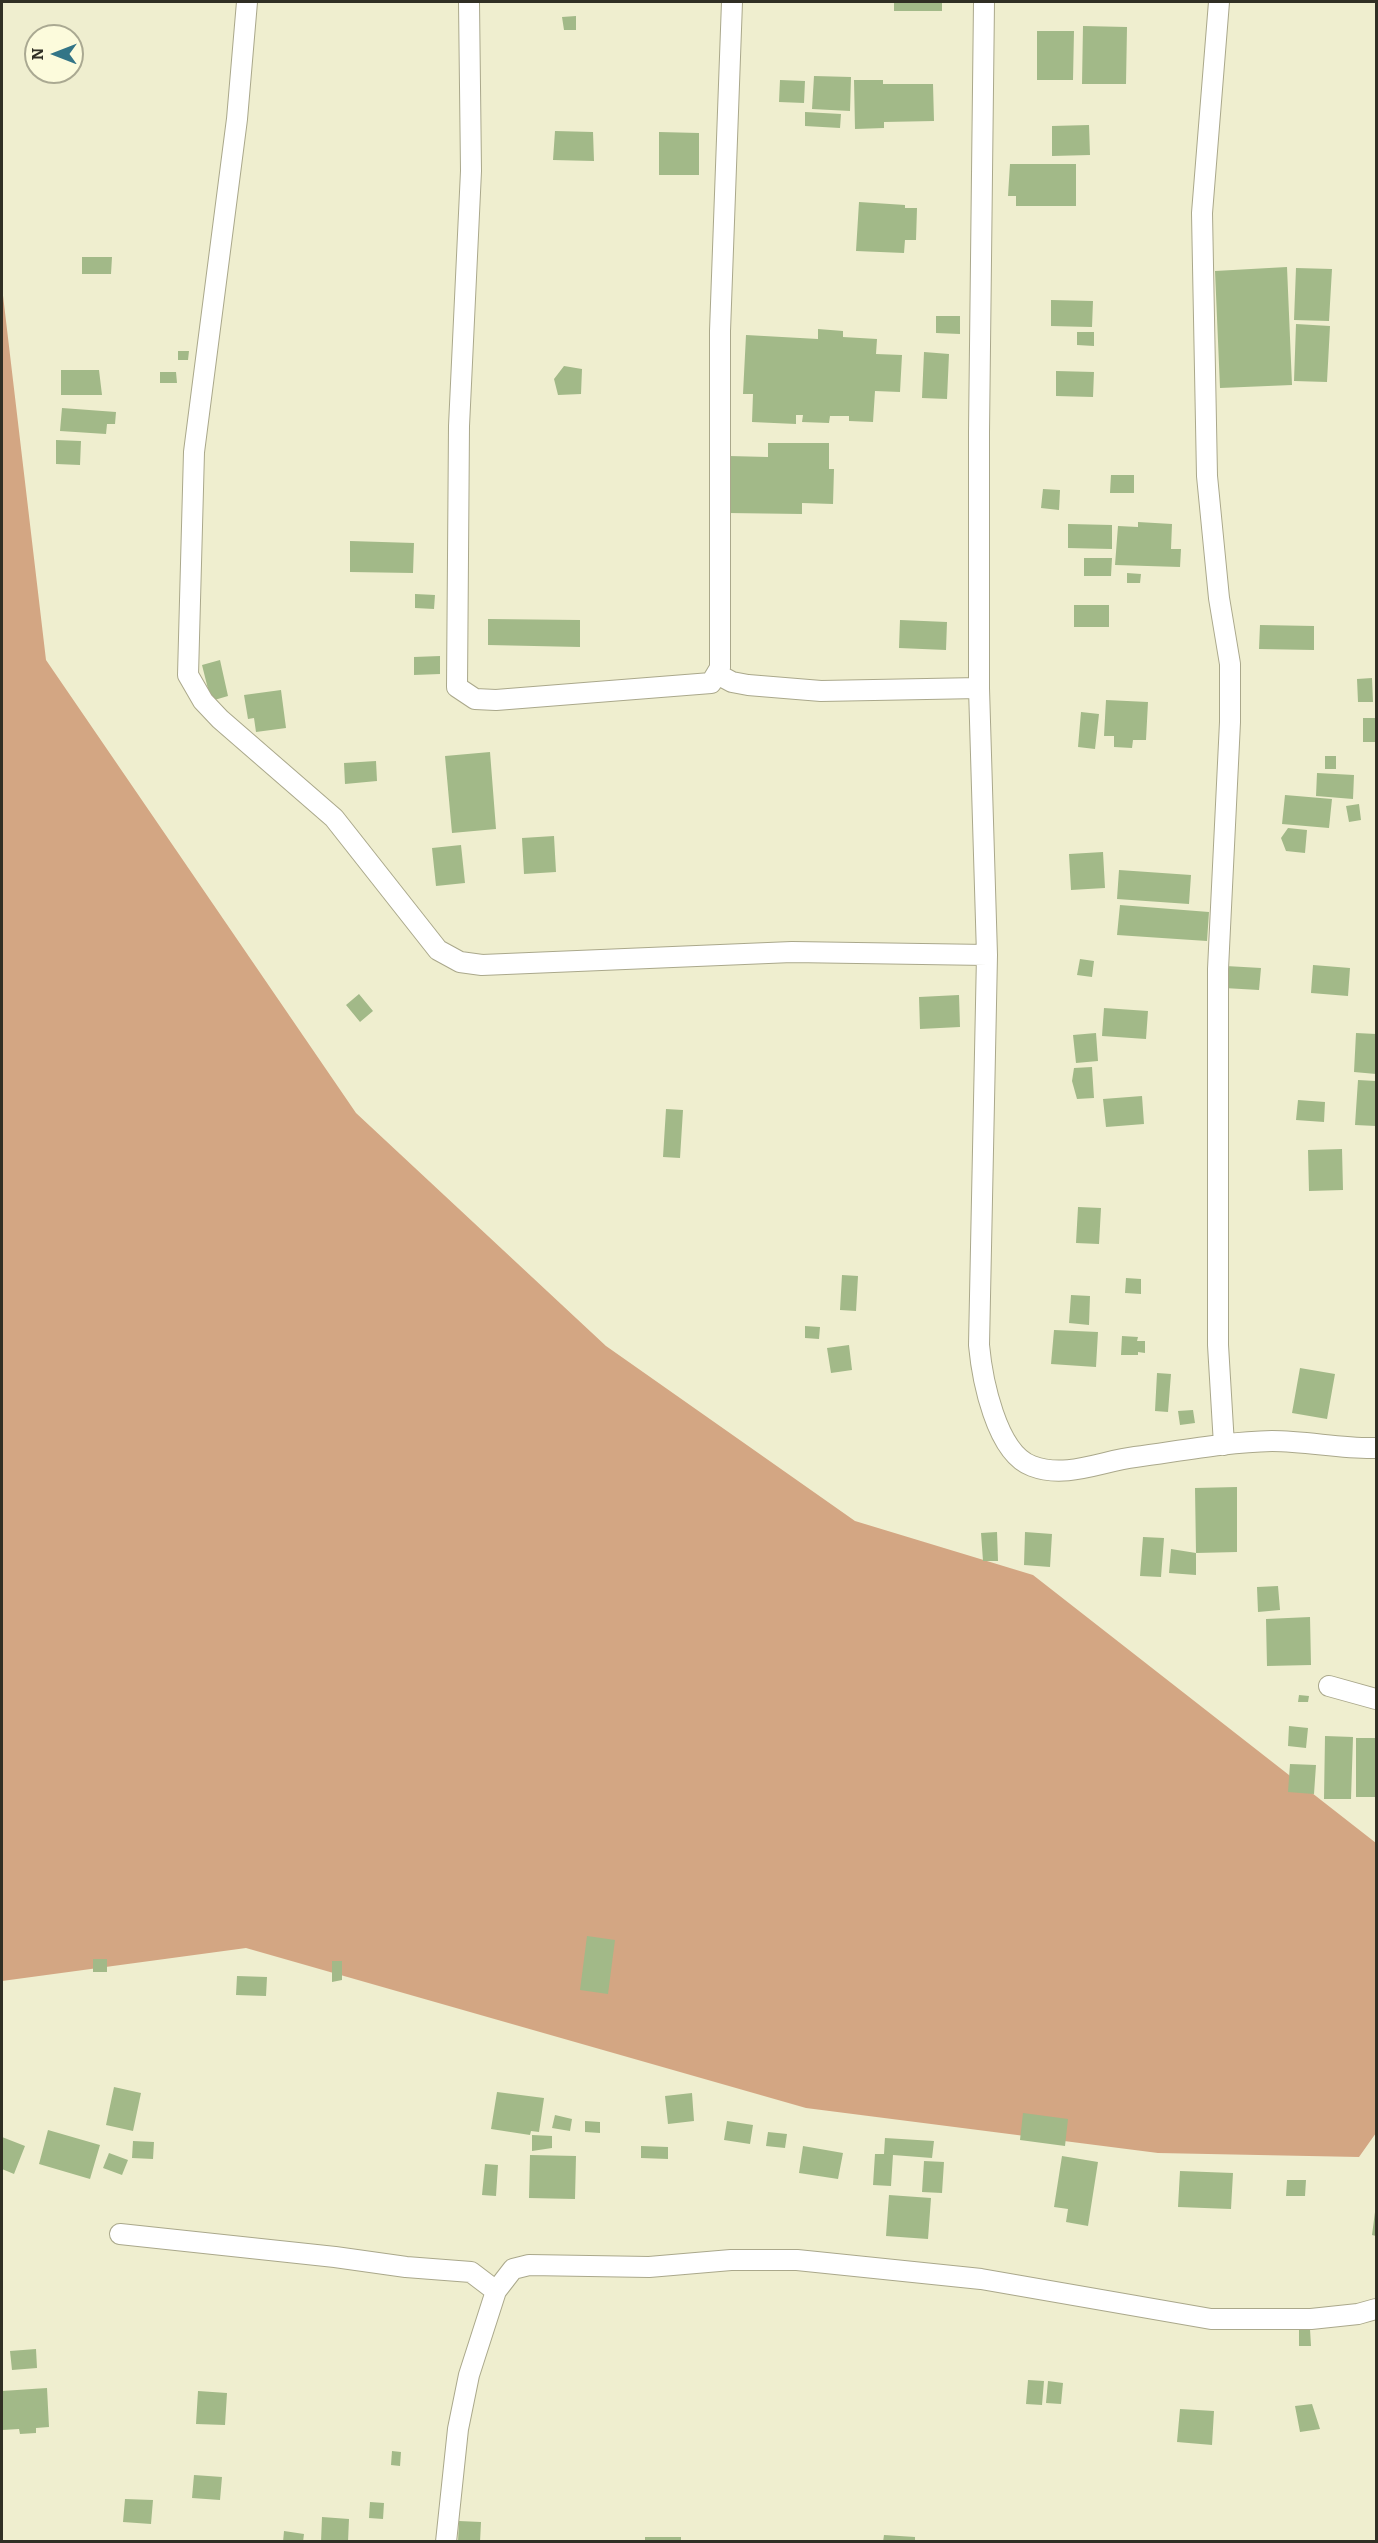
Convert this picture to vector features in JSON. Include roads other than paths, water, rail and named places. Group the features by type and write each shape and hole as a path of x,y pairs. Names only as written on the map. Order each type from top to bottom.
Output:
{"street":[{"path":"247,2 237,119 194,452 188,675 203,701 220,719 334,818 438,950 460,962 482,965 792,952 987,955"},
{"path":"468,2 471,171 459,426 457,687 475,699 496,700 711,683 720,668 720,330 732,2"},
{"path":"984,2 979,432 979,688 987,955 979,1345 986,1389 1004,1437 1014,1452 1031,1466 1061,1471 1124,1458 1271,1441 1377,1448"},
{"path":"1219,2 1202,213 1207,476 1219,598 1230,664 1230,722 1218,969 1218,1345 1224,1445"},
{"path":"717,674 732,682 748,685 821,691 979,688"},
{"path":"1329,1686 1377,1699"},
{"path":"120,2234 406,2267 471,2272 496,2290"},
{"path":"446,2541 455,2451 466,2385 496,2290 513,2269 529,2265 649,2267 731,2260 797,2260 981,2279 1211,2319 1268,2321 1311,2319 1358,2314 1377,2309"}]}
